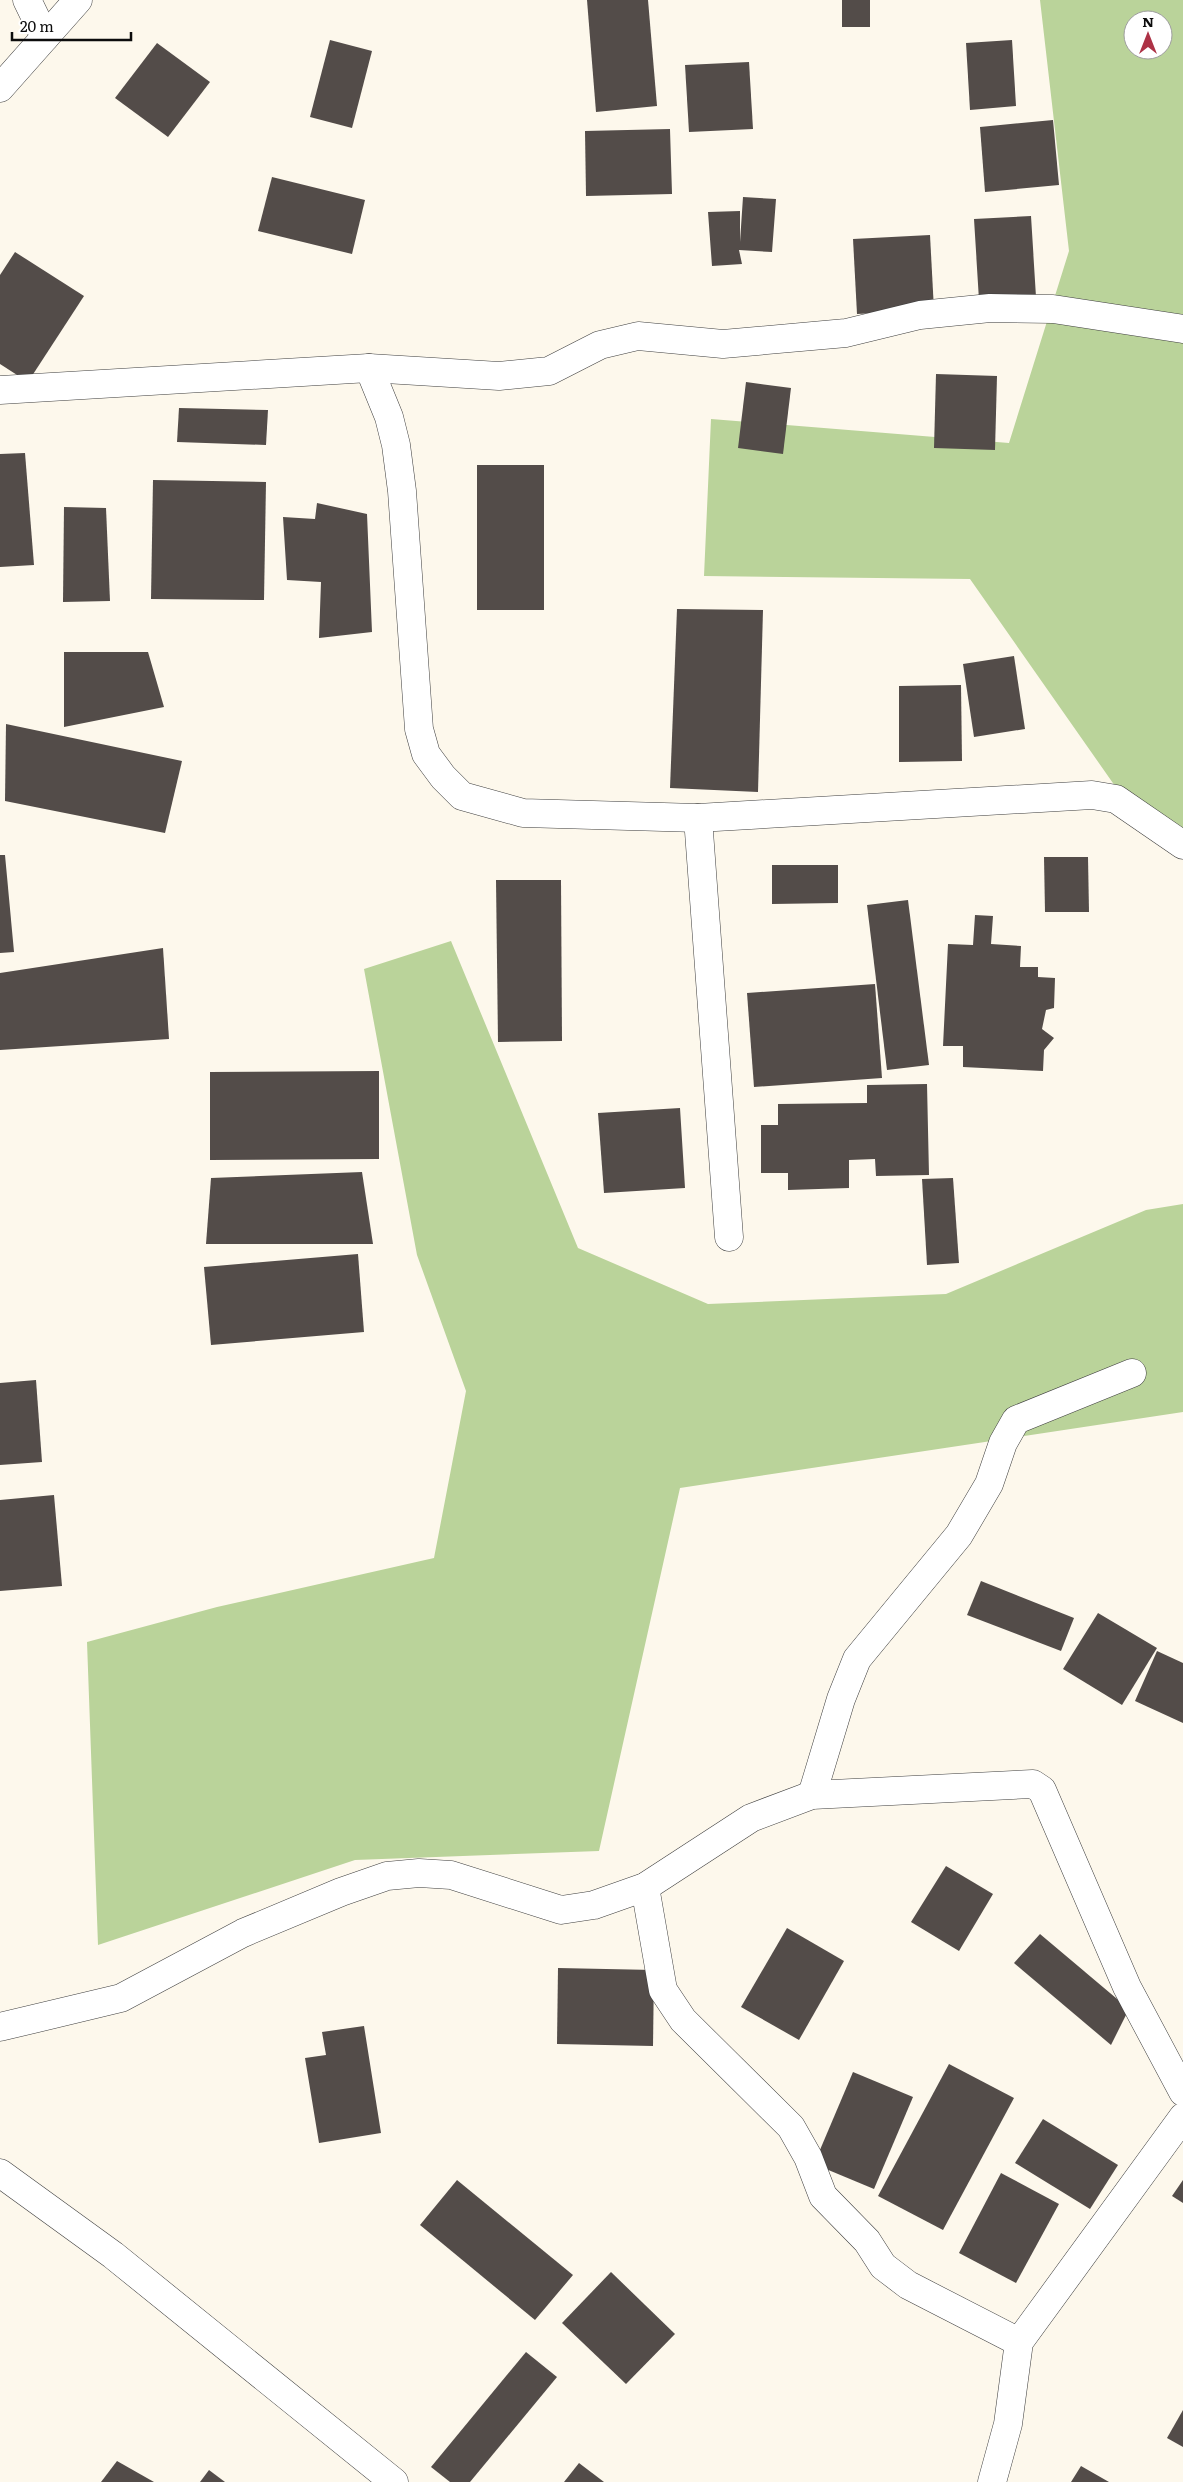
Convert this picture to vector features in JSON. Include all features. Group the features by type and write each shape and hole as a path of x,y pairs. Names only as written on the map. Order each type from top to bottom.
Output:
{"street":[{"path":"27,0 45,37"},
{"path":"0,88 78,0"},
{"path":"0,390 369,368 499,376 549,371 600,345 638,336 723,344 846,333 920,315 990,308 1053,309 1183,329"},
{"path":"369,368 389,417 396,445 402,491 419,729 426,754 443,777 462,796 523,813 698,818 1092,795 1116,799 1183,845"},
{"path":"698,818 728,1237"},
{"path":"812,1795 841,1700 857,1659 959,1535 989,1484 1003,1443 1016,1420 1132,1373"},
{"path":"0,2028 121,1998 243,1933 342,1892 387,1876 419,1873 451,1875 560,1910 594,1905 645,1887 751,1818 774,1807 812,1795 1033,1784 1042,1790 1127,1987 1183,2092"},
{"path":"645,1887 663,1990 683,2020 791,2127 808,2157 823,2196 867,2241 883,2266 908,2285 1019,2342"},
{"path":"992,2482 1008,2424 1019,2342 1183,2118"},
{"path":"0,2174 113,2255 394,2482"}],"green space":[{"path":"1040,0 1183,0 1183,837 1129,806 970,579 704,576 711,419 1009,443 1069,251"},
{"path":"451,941 578,1248 708,1304 946,1294 1146,1210 1183,1204 1183,1412 680,1488 599,1851 355,1860 98,1945 87,1642 217,1607 434,1558 466,1391 417,1255 364,969"}],"building":[{"path":"587,0 648,0 657,106 596,112"},
{"path":"842,0 870,0 870,27 842,27"},
{"path":"330,40 372,51 352,128 310,117"},
{"path":"1012,40 1016,106 970,110 966,43"},
{"path":"157,43 210,82 168,137 115,98"},
{"path":"749,62 753,129 689,132 685,65"},
{"path":"1053,120 1059,185 985,192 980,127"},
{"path":"670,129 672,194 586,196 585,131"},
{"path":"272,177 365,200 352,254 258,231"},
{"path":"743,197 776,199 772,252 739,250 742,264 712,266 708,212 740,211 740,242"},
{"path":"1031,216 1036,297 979,300 974,219"},
{"path":"930,235 934,310 857,314 853,239"},
{"path":"15,252 84,296 28,382 0,364 0,275"},
{"path":"936,374 997,376 995,450 934,448"},
{"path":"746,382 791,388 783,454 738,448"},
{"path":"179,408 268,410 266,445 177,442"},
{"path":"25,453 34,565 0,567 0,454"},
{"path":"477,465 544,465 544,610 477,610"},
{"path":"153,480 266,482 264,600 151,599"},
{"path":"317,503 367,514 372,632 319,638 321,582 287,580 283,517 315,519"},
{"path":"64,507 106,508 110,601 63,602"},
{"path":"677,609 763,610 758,792 670,788"},
{"path":"64,652 148,652 164,707 64,727"},
{"path":"1014,656 1025,729 974,737 963,664"},
{"path":"961,685 962,761 899,762 899,686"},
{"path":"6,724 182,761 165,833 5,801"},
{"path":"0,855 5,855 14,952 0,953"},
{"path":"1044,857 1088,857 1089,912 1045,912"},
{"path":"772,865 838,865 838,903 772,904"},
{"path":"496,880 561,880 562,1041 498,1042"},
{"path":"908,900 929,1065 887,1070 867,905"},
{"path":"975,915 993,916 991,944 1021,946 1020,967 1038,967 1038,977 1055,978 1054,1008 1046,1010 1042,1029 1054,1038 1044,1050 1043,1071 963,1067 963,1046 943,1046 948,944 973,945"},
{"path":"163,948 169,1039 0,1050 0,973"},
{"path":"875,984 882,1078 754,1087 747,993"},
{"path":"379,1071 379,1159 210,1160 210,1072"},
{"path":"927,1084 929,1175 876,1176 875,1159 849,1160 849,1188 788,1190 788,1173 761,1173 761,1125 778,1125 778,1104 867,1103 867,1085"},
{"path":"680,1108 685,1188 604,1193 598,1113"},
{"path":"362,1172 373,1244 206,1244 211,1178"},
{"path":"953,1178 959,1263 927,1265 922,1179"},
{"path":"358,1254 364,1332 211,1345 204,1267"},
{"path":"36,1380 42,1462 0,1465 0,1383"},
{"path":"54,1495 62,1586 0,1591 0,1500"},
{"path":"981,1581 1074,1618 1061,1651 967,1615"},
{"path":"1098,1613 1157,1648 1122,1705 1063,1669"},
{"path":"1157,1651 1183,1663 1183,1723 1135,1701"},
{"path":"946,1866 993,1894 959,1951 911,1922"},
{"path":"787,1928 844,1961 799,2040 741,2007"},
{"path":"1040,1934 1129,2009 1111,2045 1014,1963"},
{"path":"558,1968 654,1970 653,2046 557,2044"},
{"path":"364,2026 381,2133 319,2143 305,2058 326,2055 322,2032"},
{"path":"949,2064 1014,2098 943,2230 878,2196"},
{"path":"853,2072 913,2097 874,2189 814,2164"},
{"path":"1043,2119 1118,2165 1090,2209 1015,2163"},
{"path":"1001,2173 1059,2204 1016,2283 959,2253"},
{"path":"457,2180 573,2275 535,2320 420,2225"},
{"path":"1183,2180 1183,2203 1172,2196"},
{"path":"611,2272 675,2334 626,2384 562,2323"},
{"path":"526,2352 557,2377 470,2482 450,2482 431,2467"},
{"path":"1183,2410 1183,2447 1167,2438"},
{"path":"117,2461 154,2482 101,2482"},
{"path":"579,2463 604,2482 564,2482"},
{"path":"1081,2466 1109,2482 1071,2482"},
{"path":"209,2470 225,2482 200,2482"}]}
